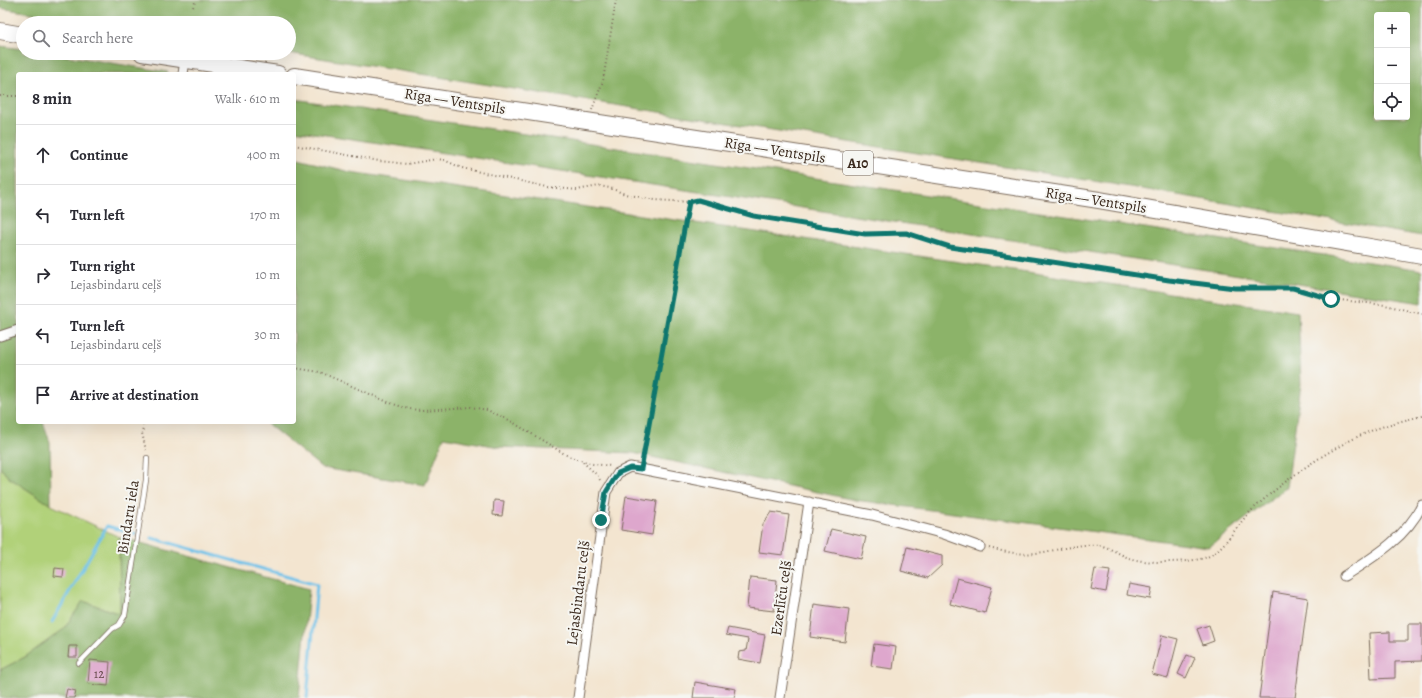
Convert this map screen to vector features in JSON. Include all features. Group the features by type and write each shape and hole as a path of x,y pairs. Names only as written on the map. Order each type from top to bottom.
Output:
{"highway":[{"path":"0,31 16,34"},
{"path":"163,60 184,67 251,72"},
{"name":"Rīga — Ventspils","path":"296,76 1099,200 1422,256"}],"street":[{"path":"0,336 16,331"},
{"path":"630,468 872,515 944,534 980,547"},
{"name":"Lejasbindaru ceļš","path":"578,698 606,492 618,473 630,468"},
{"name":"Ezerlīču ceļš","path":"780,698 809,502"},
{"path":"1344,576 1393,542 1418,514 1422,505"}],"lane":[{"name":"Bindaru iela","path":"79,663 112,629 119,625 125,615 146,480 147,458"}],"path":[{"path":"193,7 196,0"},
{"path":"588,122 604,81 616,0"},
{"path":"0,96 16,96"},
{"path":"296,145 379,161 407,164 437,159 444,160 462,168 547,187 577,190 599,186 610,188 625,194 655,200 689,202 698,200 754,216 865,234 906,233 950,247 1161,279 1235,288 1293,288 1331,299 1385,305 1422,314"},
{"path":"641,469 689,202"},
{"path":"296,368 320,372 390,403 409,409 422,410 471,407 488,410 509,420 568,456 593,464 630,468"},
{"path":"980,547 1015,554 1029,554 1087,544 1101,545 1131,559 1158,562 1190,562 1208,557 1224,544 1250,512 1274,490 1298,472 1346,443 1374,430 1422,416"},
{"path":"144,424 142,433 147,458"},
{"path":"581,460 598,476 606,492"}],"green space":[{"path":"0,0 1422,0 1422,236 1112,184 296,54 296,16 51,16 0,8"},
{"path":"0,46 16,48 16,60 92,60 168,72 16,72 16,424 44,424 50,442 51,505 8,477 0,467"},
{"path":"296,99 1422,270 1422,303 296,130"},
{"path":"296,158 350,172 1298,312 1301,384 1287,487 1209,547 855,500 633,453 499,447 444,437 425,485 322,468 267,424 296,424"},
{"path":"0,467 8,477 51,505 119,537 120,614 83,601 64,629 25,657 0,670"},
{"path":"119,537 309,589 299,698 0,698 0,670 25,657 64,629 83,601 120,614"}],"building":[{"path":"626,496 657,501 652,535 621,530"},
{"path":"494,500 504,501 502,516 493,515"},
{"path":"771,512 789,515 783,555 759,552 763,524"},
{"path":"831,529 866,537 861,559 825,551"},
{"path":"907,547 942,556 942,565 928,578 901,571"},
{"path":"55,568 64,569 63,577 54,576"},
{"path":"1095,569 1110,571 1106,592 1091,589"},
{"path":"750,577 777,580 774,611 747,608"},
{"path":"957,578 992,587 985,613 950,604"},
{"path":"1129,584 1152,588 1150,599 1127,595"},
{"path":"1273,592 1308,598 1295,698 1259,698"},
{"path":"814,604 849,609 845,642 810,637"},
{"path":"1408,624 1422,624 1422,661 1395,662 1395,678 1371,679 1369,633 1390,632 1390,641 1408,641"},
{"path":"1209,625 1214,641 1203,645 1197,629"},
{"path":"728,628 765,635 760,663 738,659 739,652 746,651 748,639 726,635"},
{"path":"1162,635 1178,639 1168,678 1152,674"},
{"path":"874,644 896,647 893,669 871,666"},
{"path":"69,646 77,646 77,657 68,657"},
{"path":"1187,655 1195,658 1186,678 1178,674"},
{"path":"90,660 110,662 108,686 88,684"},
{"path":"695,682 736,689 734,698 693,698"},
{"path":"67,689 76,691 74,698 65,698"}],"waterway":[{"path":"52,622 107,526 136,534"},
{"path":"152,538 317,584 307,698"}],"route":[{"path":"601,520 606,492 618,473 630,468 641,469 689,202 698,200 754,216 865,234 906,233 950,247 1169,280 1235,288 1293,288 1331,299"}]}
